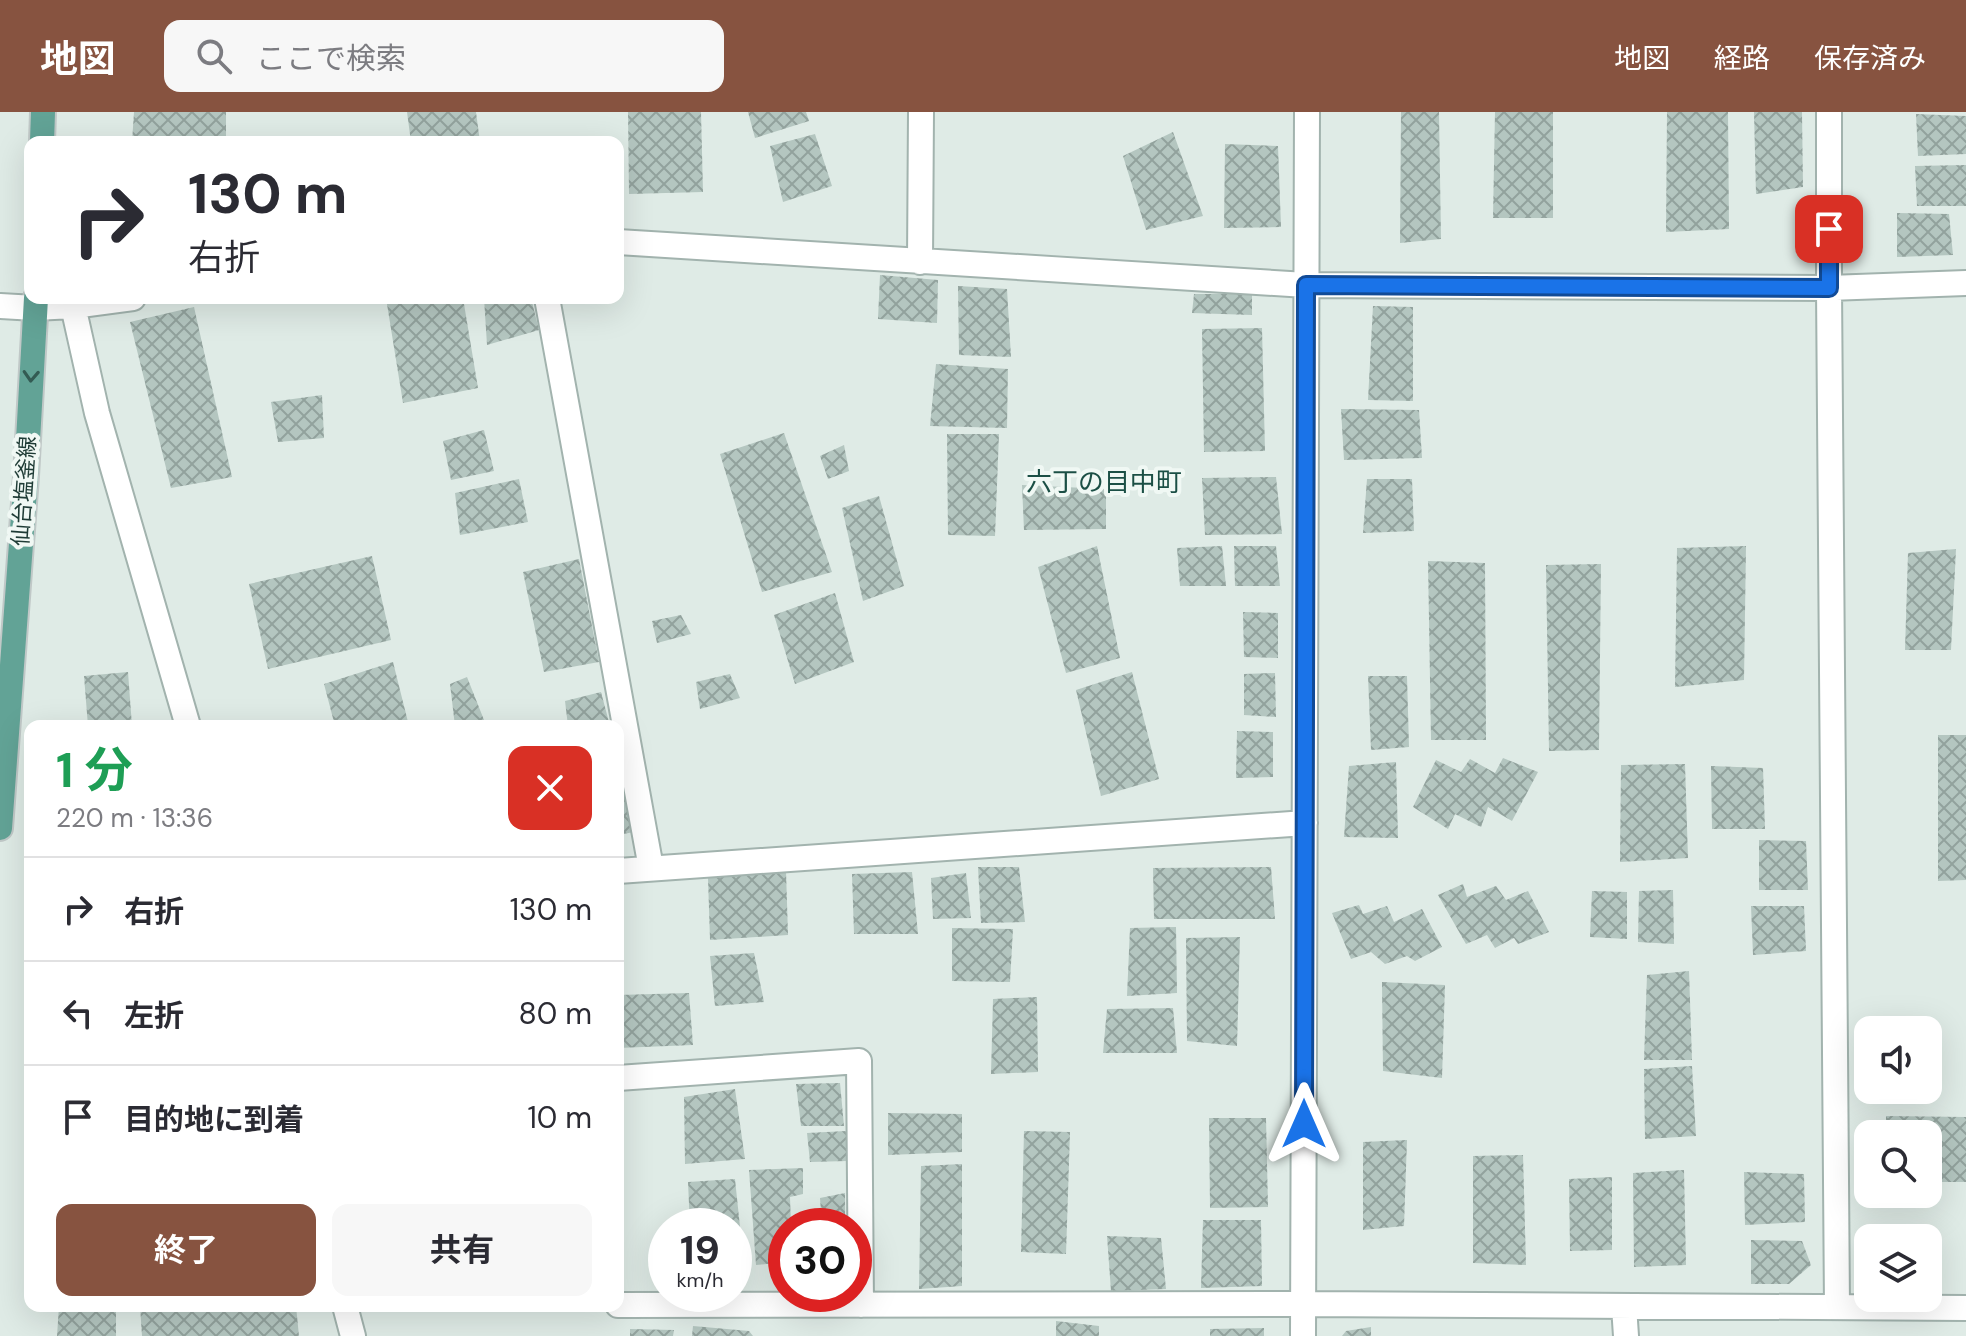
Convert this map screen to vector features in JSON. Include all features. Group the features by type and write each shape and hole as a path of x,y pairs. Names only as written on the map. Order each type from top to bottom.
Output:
{"main road":[{"path":"42,136 43,112"},
{"name":"仙台塩釜線","path":"0,828 36,304"}],"street":[{"path":"920,262 921,112"},
{"path":"1303,1336 1307,112"},
{"path":"1829,112 1837,1307"},
{"path":"624,242 1306,285 1829,288 1966,283"},
{"path":"0,306 24,304"},
{"path":"48,304 88,304"},
{"path":"548,304 651,868"},
{"path":"73,306 97,413 186,720"},
{"path":"624,870 1305,823"},
{"path":"624,1078 859,1061 860,1208"},
{"path":"624,1305 768,1305"},
{"path":"872,1305 1966,1308"},
{"path":"1624,1306 1626,1336"},
{"path":"347,1312 353,1336"}],"building":[{"path":"134,112 226,112 226,136 132,136"},
{"path":"407,112 476,112 479,136 410,136"},
{"path":"628,112 701,112 703,192 629,194"},
{"path":"748,112 806,112 809,121 755,138"},
{"path":"1401,112 1439,112 1441,239 1400,243"},
{"path":"1495,112 1553,112 1553,218 1493,218"},
{"path":"1667,112 1728,112 1729,229 1666,232"},
{"path":"1754,112 1802,112 1803,187 1756,194"},
{"path":"1916,114 1966,116 1966,154 1918,156"},
{"path":"1173,132 1203,216 1146,230 1123,156"},
{"path":"815,134 832,186 783,202 770,146"},
{"path":"1225,144 1278,146 1281,227 1224,228"},
{"path":"1966,165 1966,206 1917,206 1915,166"},
{"path":"1897,213 1949,214 1953,255 1897,257"},
{"path":"880,275 938,280 937,323 878,319"},
{"path":"958,286 1007,289 1011,357 959,355"},
{"path":"1194,294 1252,294 1252,315 1192,313"},
{"path":"387,304 464,304 478,388 403,403"},
{"path":"484,304 532,304 539,330 487,345"},
{"path":"1373,306 1413,307 1413,401 1368,400"},
{"path":"194,307 232,477 171,488 130,322"},
{"path":"1262,328 1265,451 1204,452 1202,329"},
{"path":"936,364 1008,369 1007,428 930,426"},
{"path":"322,395 324,438 278,442 271,402"},
{"path":"1341,409 1419,410 1422,458 1344,460"},
{"path":"484,430 494,471 451,480 443,441"},
{"path":"784,433 832,572 762,592 720,454"},
{"path":"947,434 999,434 995,536 948,535"},
{"path":"844,445 849,471 828,479 820,456"},
{"path":"1276,477 1282,534 1205,535 1202,478"},
{"path":"519,479 528,522 460,535 455,493"},
{"path":"1367,479 1412,479 1414,531 1363,533"},
{"path":"1022,485 1106,489 1106,529 1024,530"},
{"path":"879,496 904,586 863,601 842,508"},
{"path":"1097,546 1120,658 1066,673 1038,567"},
{"path":"1222,546 1226,586 1180,586 1177,548"},
{"path":"1234,546 1276,546 1280,586 1235,586"},
{"path":"1746,546 1744,680 1675,687 1677,548"},
{"path":"1956,549 1951,650 1905,650 1908,553"},
{"path":"372,556 391,640 268,669 249,584"},
{"path":"579,559 599,662 544,672 523,572"},
{"path":"1428,561 1485,563 1486,740 1431,740"},
{"path":"1601,564 1599,750 1549,751 1546,565"},
{"path":"835,593 854,662 795,684 774,615"},
{"path":"1243,612 1278,613 1278,658 1244,657"},
{"path":"681,615 691,634 657,643 652,621"},
{"path":"393,662 408,720 333,720 324,684"},
{"path":"128,672 132,720 88,720 84,676"},
{"path":"1132,672 1159,779 1101,796 1076,690"},
{"path":"1275,673 1276,717 1244,715 1244,674"},
{"path":"730,674 740,698 700,709 696,682"},
{"path":"1368,676 1407,676 1409,747 1371,750"},
{"path":"467,677 484,720 454,720 450,684"},
{"path":"601,692 608,720 567,720 565,701"},
{"path":"1237,731 1273,732 1273,777 1236,778"},
{"path":"1938,735 1966,735 1966,880 1938,881"},
{"path":"1503,758 1538,772 1512,821 1488,807 1481,827 1455,814 1448,829 1413,807 1436,760 1461,772 1470,759 1495,773"},
{"path":"1396,762 1398,838 1344,837 1349,766"},
{"path":"1685,764 1688,858 1620,862 1621,765"},
{"path":"1711,766 1763,768 1765,829 1712,829"},
{"path":"624,797 634,832 624,834"},
{"path":"1759,840 1806,841 1808,890 1759,890"},
{"path":"978,867 1019,867 1025,922 981,923"},
{"path":"1271,867 1275,919 1154,919 1153,868"},
{"path":"786,871 788,935 710,940 708,878"},
{"path":"912,872 918,934 854,934 852,874"},
{"path":"966,873 971,918 933,919 931,878"},
{"path":"1463,884 1467,897 1496,886 1506,900 1528,891 1549,932 1518,944 1514,938 1495,948 1487,935 1466,944 1438,895"},
{"path":"1673,890 1674,944 1638,942 1639,891"},
{"path":"1592,891 1627,892 1627,939 1590,937"},
{"path":"1359,905 1363,914 1387,906 1394,922 1422,909 1442,947 1415,961 1407,956 1385,964 1371,952 1351,959 1332,913"},
{"path":"1751,906 1804,906 1806,951 1753,955"},
{"path":"1176,927 1177,993 1127,996 1130,928"},
{"path":"952,928 1013,929 1010,982 952,981"},
{"path":"1240,937 1237,1046 1187,1041 1186,938"},
{"path":"754,953 764,1002 715,1006 710,956"},
{"path":"1689,971 1692,1060 1644,1060 1647,975"},
{"path":"1382,982 1445,985 1442,1078 1383,1071"},
{"path":"689,993 693,1045 624,1048 624,995"},
{"path":"1037,997 1038,1072 991,1074 993,999"},
{"path":"1173,1008 1177,1053 1103,1053 1107,1009"},
{"path":"1692,1066 1696,1136 1645,1139 1644,1069"},
{"path":"840,1083 844,1126 801,1126 796,1084"},
{"path":"735,1089 745,1159 685,1164 684,1097"},
{"path":"888,1113 962,1114 962,1152 888,1155"},
{"path":"1886,1116 1966,1117 1966,1182 1942,1182 1942,1120 1886,1120"},
{"path":"1209,1118 1266,1118 1268,1207 1210,1208"},
{"path":"846,1131 847,1161 810,1162 807,1133"},
{"path":"1024,1131 1070,1132 1066,1254 1021,1252"},
{"path":"1407,1140 1404,1226 1363,1230 1363,1142"},
{"path":"1523,1155 1526,1265 1473,1263 1473,1156"},
{"path":"962,1164 962,1286 919,1289 921,1166"},
{"path":"803,1168 803,1194 790,1197 790,1208 768,1208 768,1264 756,1265 749,1170"},
{"path":"1684,1170 1686,1265 1634,1267 1633,1173"},
{"path":"1744,1172 1804,1174 1805,1222 1745,1225"},
{"path":"1612,1177 1612,1250 1570,1251 1569,1179"},
{"path":"735,1179 738,1208 689,1208 688,1182"},
{"path":"845,1193 845,1208 821,1208 820,1198"},
{"path":"1203,1220 1261,1220 1262,1286 1201,1288"},
{"path":"1107,1236 1161,1238 1166,1289 1111,1291"},
{"path":"1751,1240 1802,1241 1811,1265 1789,1284 1751,1284"},
{"path":"59,1312 116,1312 116,1336 57,1336"},
{"path":"140,1312 297,1312 299,1336 142,1336"},
{"path":"1056,1321 1099,1326 1099,1336 1056,1336"},
{"path":"693,1326 749,1331 753,1336 692,1336"},
{"path":"1371,1327 1371,1336 1342,1336 1346,1331"},
{"path":"1264,1328 1264,1336 1210,1336 1210,1329"},
{"path":"630,1329 674,1330 673,1336 630,1336"}],"district":[{"name":"六丁の目中町","path":"1104,482"}],"route":[{"path":"1304,1124 1306,285 1829,288 1829,229"}]}
